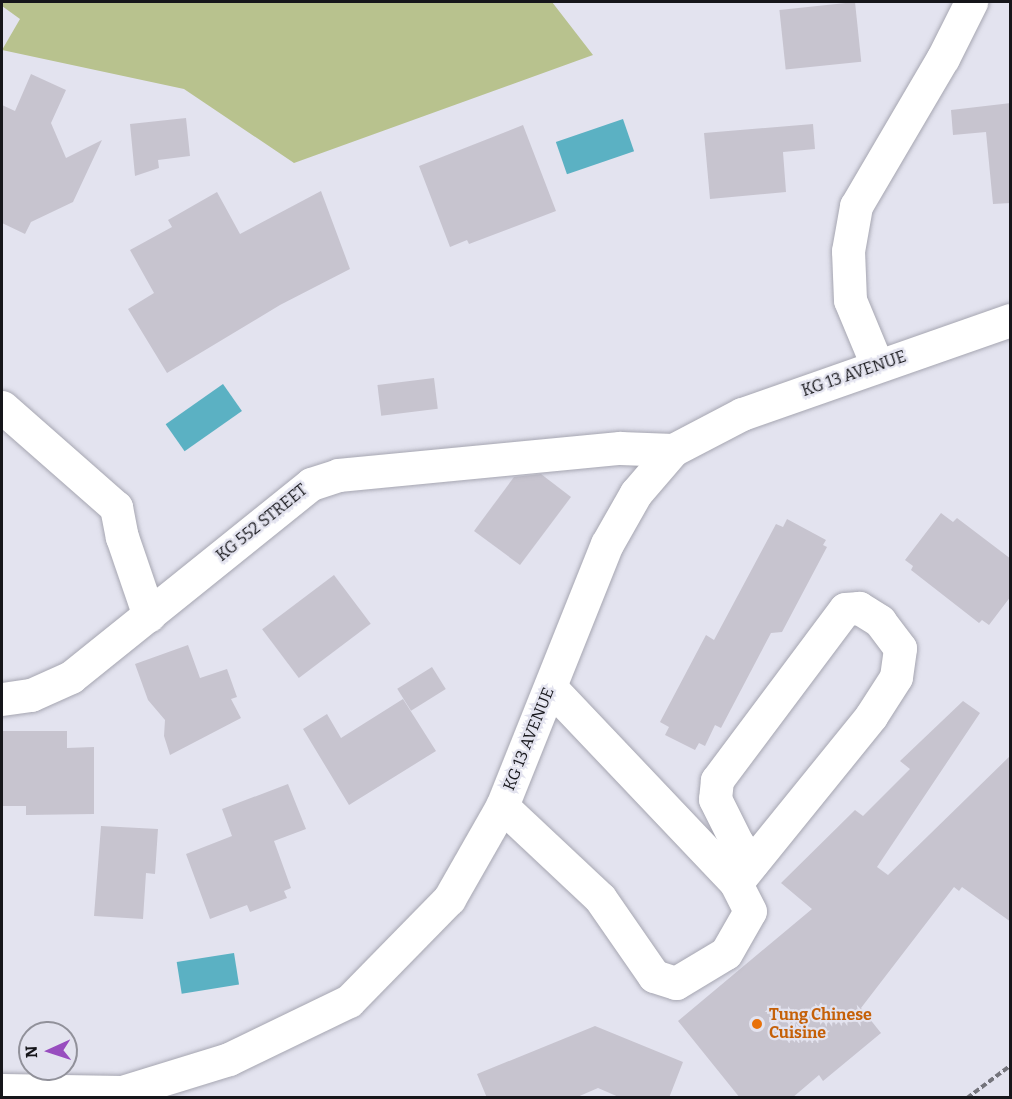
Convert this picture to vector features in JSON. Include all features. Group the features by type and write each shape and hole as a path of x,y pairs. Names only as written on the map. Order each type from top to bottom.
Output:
{"street":[{"path":"877,365 850,300 848,251 856,206 943,58 970,2"},
{"name":"KG 13 AVENUE","path":"2,1090 122,1092 229,1059 349,1001 448,899 502,806 607,544 636,493 673,450 742,414 1011,320"},
{"path":"2,407 116,507 122,537 149,616"},
{"name":"KG 552 STREET","path":"2,699 31,695 71,677 149,616 289,500 320,481 338,475 620,448 673,450"},
{"path":"502,806 600,898 654,976 676,983 726,953 750,911 737,843 715,799 717,780 845,609 859,608 880,621 900,648 896,677 871,716 744,873"},
{"path":"550,687 744,873"}],"path":[{"path":"967,1098 1011,1066"}],"green space":[{"path":"2,2 552,2 593,55 294,163 184,89 2,50 20,19 2,6"}],"water":[{"path":"623,119 634,151 567,174 556,142"},
{"path":"223,384 242,411 185,451 166,424"},
{"path":"234,953 239,985 182,994 177,962"}],"building":[{"path":"855,2 861,62 786,70 779,10"},
{"path":"31,74 66,90 51,123 66,158 102,140 73,202 31,222 25,234 2,223 2,105 15,111"},
{"path":"1011,103 1011,203 993,204 986,132 953,135 951,110"},
{"path":"186,118 190,156 158,160 159,168 135,176 130,124"},
{"path":"813,124 815,149 783,152 786,192 710,199 704,133"},
{"path":"523,125 556,211 469,244 467,240 450,247 419,166"},
{"path":"321,191 350,269 280,305 167,373 128,309 154,293 130,250 172,227 168,220 217,192 240,234"},
{"path":"434,378 438,409 381,416 377,385"},
{"path":"541,474 571,497 520,565 474,531 514,477"},
{"path":"941,513 953,522 957,518 1011,559 1011,596 989,625 982,620 979,623 911,570 913,566 905,560"},
{"path":"787,519 826,540 823,545 827,547 782,632 771,633 721,728 715,725 705,746 699,743 695,750 665,735 669,727 660,722 706,635 714,640 776,524 783,527"},
{"path":"334,575 371,624 299,678 262,629"},
{"path":"188,645 200,678 227,669 237,697 231,699 241,718 170,755 164,736 165,720 148,700 135,664"},
{"path":"432,667 446,689 411,711 397,689"},
{"path":"403,699 436,751 349,805 303,729 327,714 341,738"},
{"path":"963,701 980,713 877,867 888,875 1011,755 1011,922 962,887 959,891 954,887 861,1008 881,1033 823,1081 819,1075 792,1098 740,1098 678,1021 812,909 781,883 855,810 863,816 910,769 900,761"},
{"path":"2,731 67,731 67,748 94,747 94,814 26,815 26,806 2,806"},
{"path":"288,784 306,829 274,841 291,888 284,891 287,898 250,912 247,905 210,919 186,854 232,836 222,809"},
{"path":"101,826 158,829 155,874 146,873 143,919 94,916"},
{"path":"595,1026 683,1062 669,1098 621,1098 598,1088 575,1098 487,1098 477,1074"}],"place":[{"name":"Tung Chinese Cuisine","path":"757,1024"}]}
